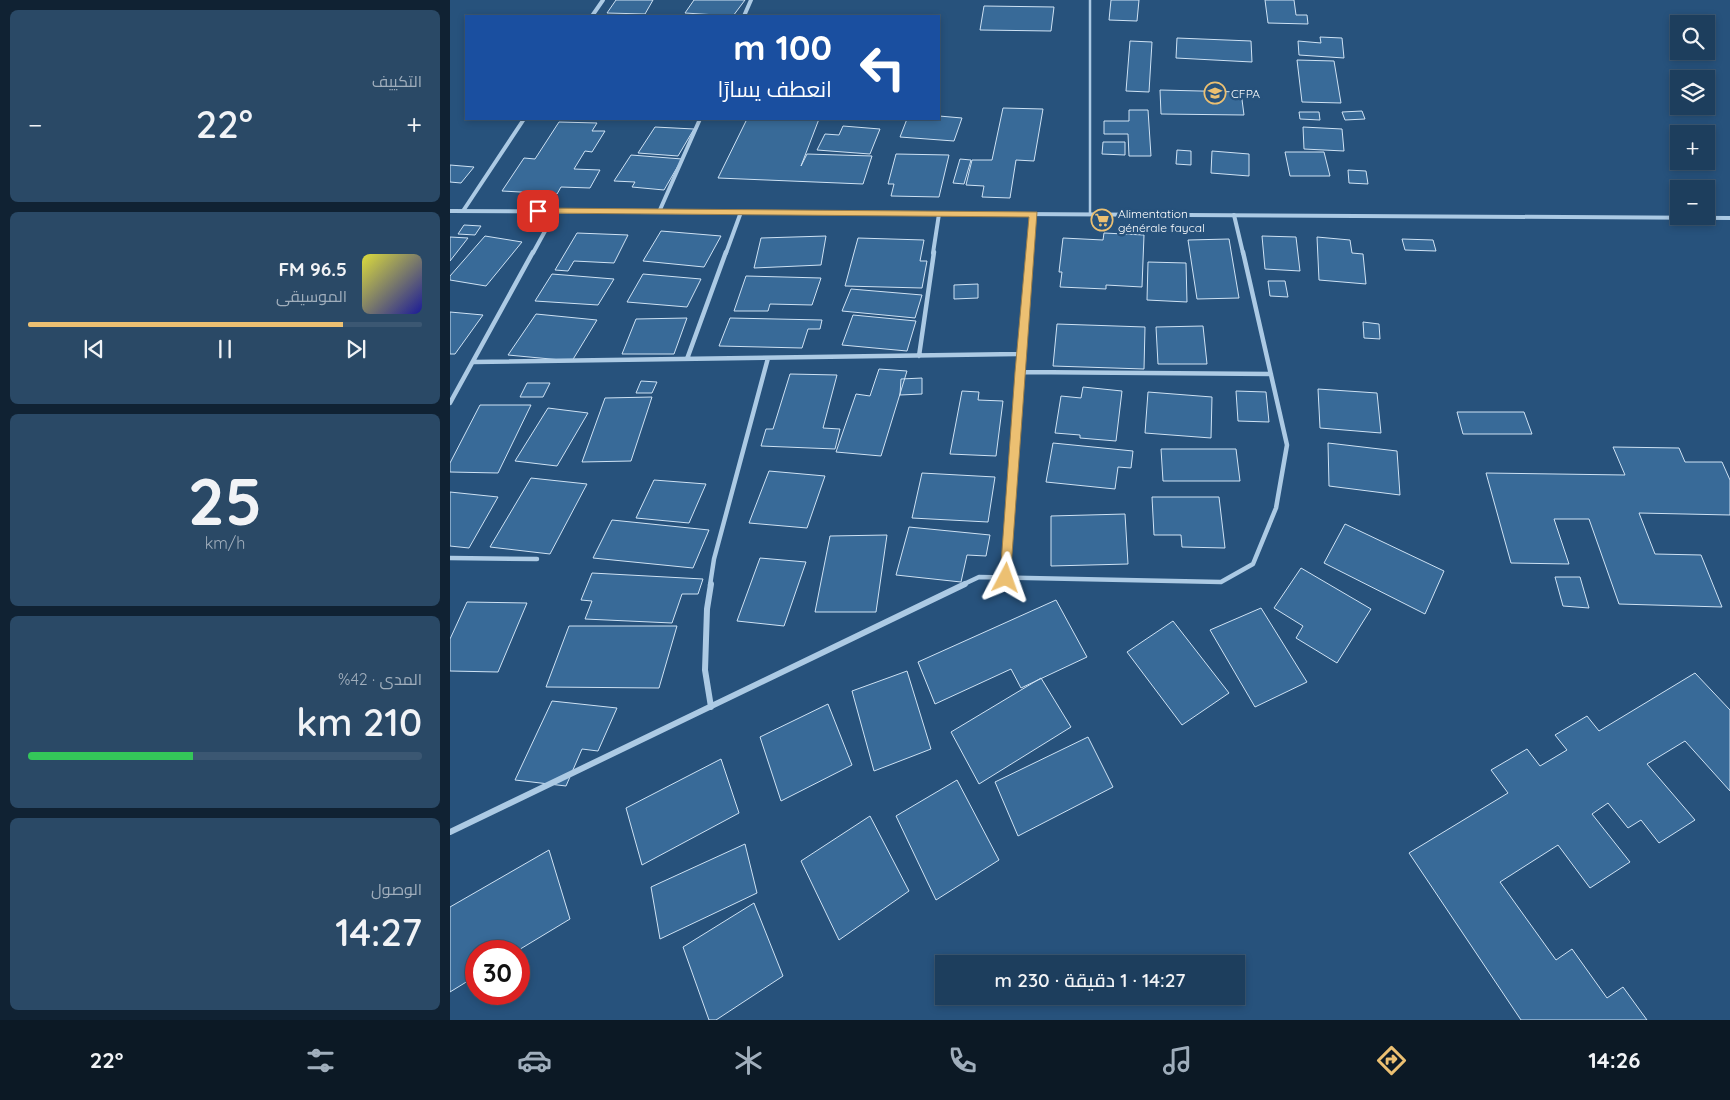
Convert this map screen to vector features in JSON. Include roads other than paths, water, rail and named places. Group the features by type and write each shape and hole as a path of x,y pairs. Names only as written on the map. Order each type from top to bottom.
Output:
{"street":[{"path":"593,15 603,0"},
{"path":"744,15 751,0"},
{"path":"462,211 523,120"},
{"path":"659,212 700,120"},
{"path":"450,211 1730,218"},
{"path":"450,403 556,211"},
{"path":"687,359 741,212"},
{"path":"919,356 939,214"},
{"path":"1006,578 1021,354 1034,214"},
{"path":"450,832 979,577 1221,582 1253,564 1276,508 1287,445 1234,215"},
{"path":"473,362 1021,354"},
{"path":"711,707 705,670 707,609 714,559 768,358"},
{"path":"1020,372 1271,374"},
{"path":"450,558 537,559"}],"lane":[{"path":"1090,0 1090,214"}],"place":[{"name":"CFPA","path":"1215,93"},
{"name":"Alimentation générale faycal","path":"1102,220"}]}
